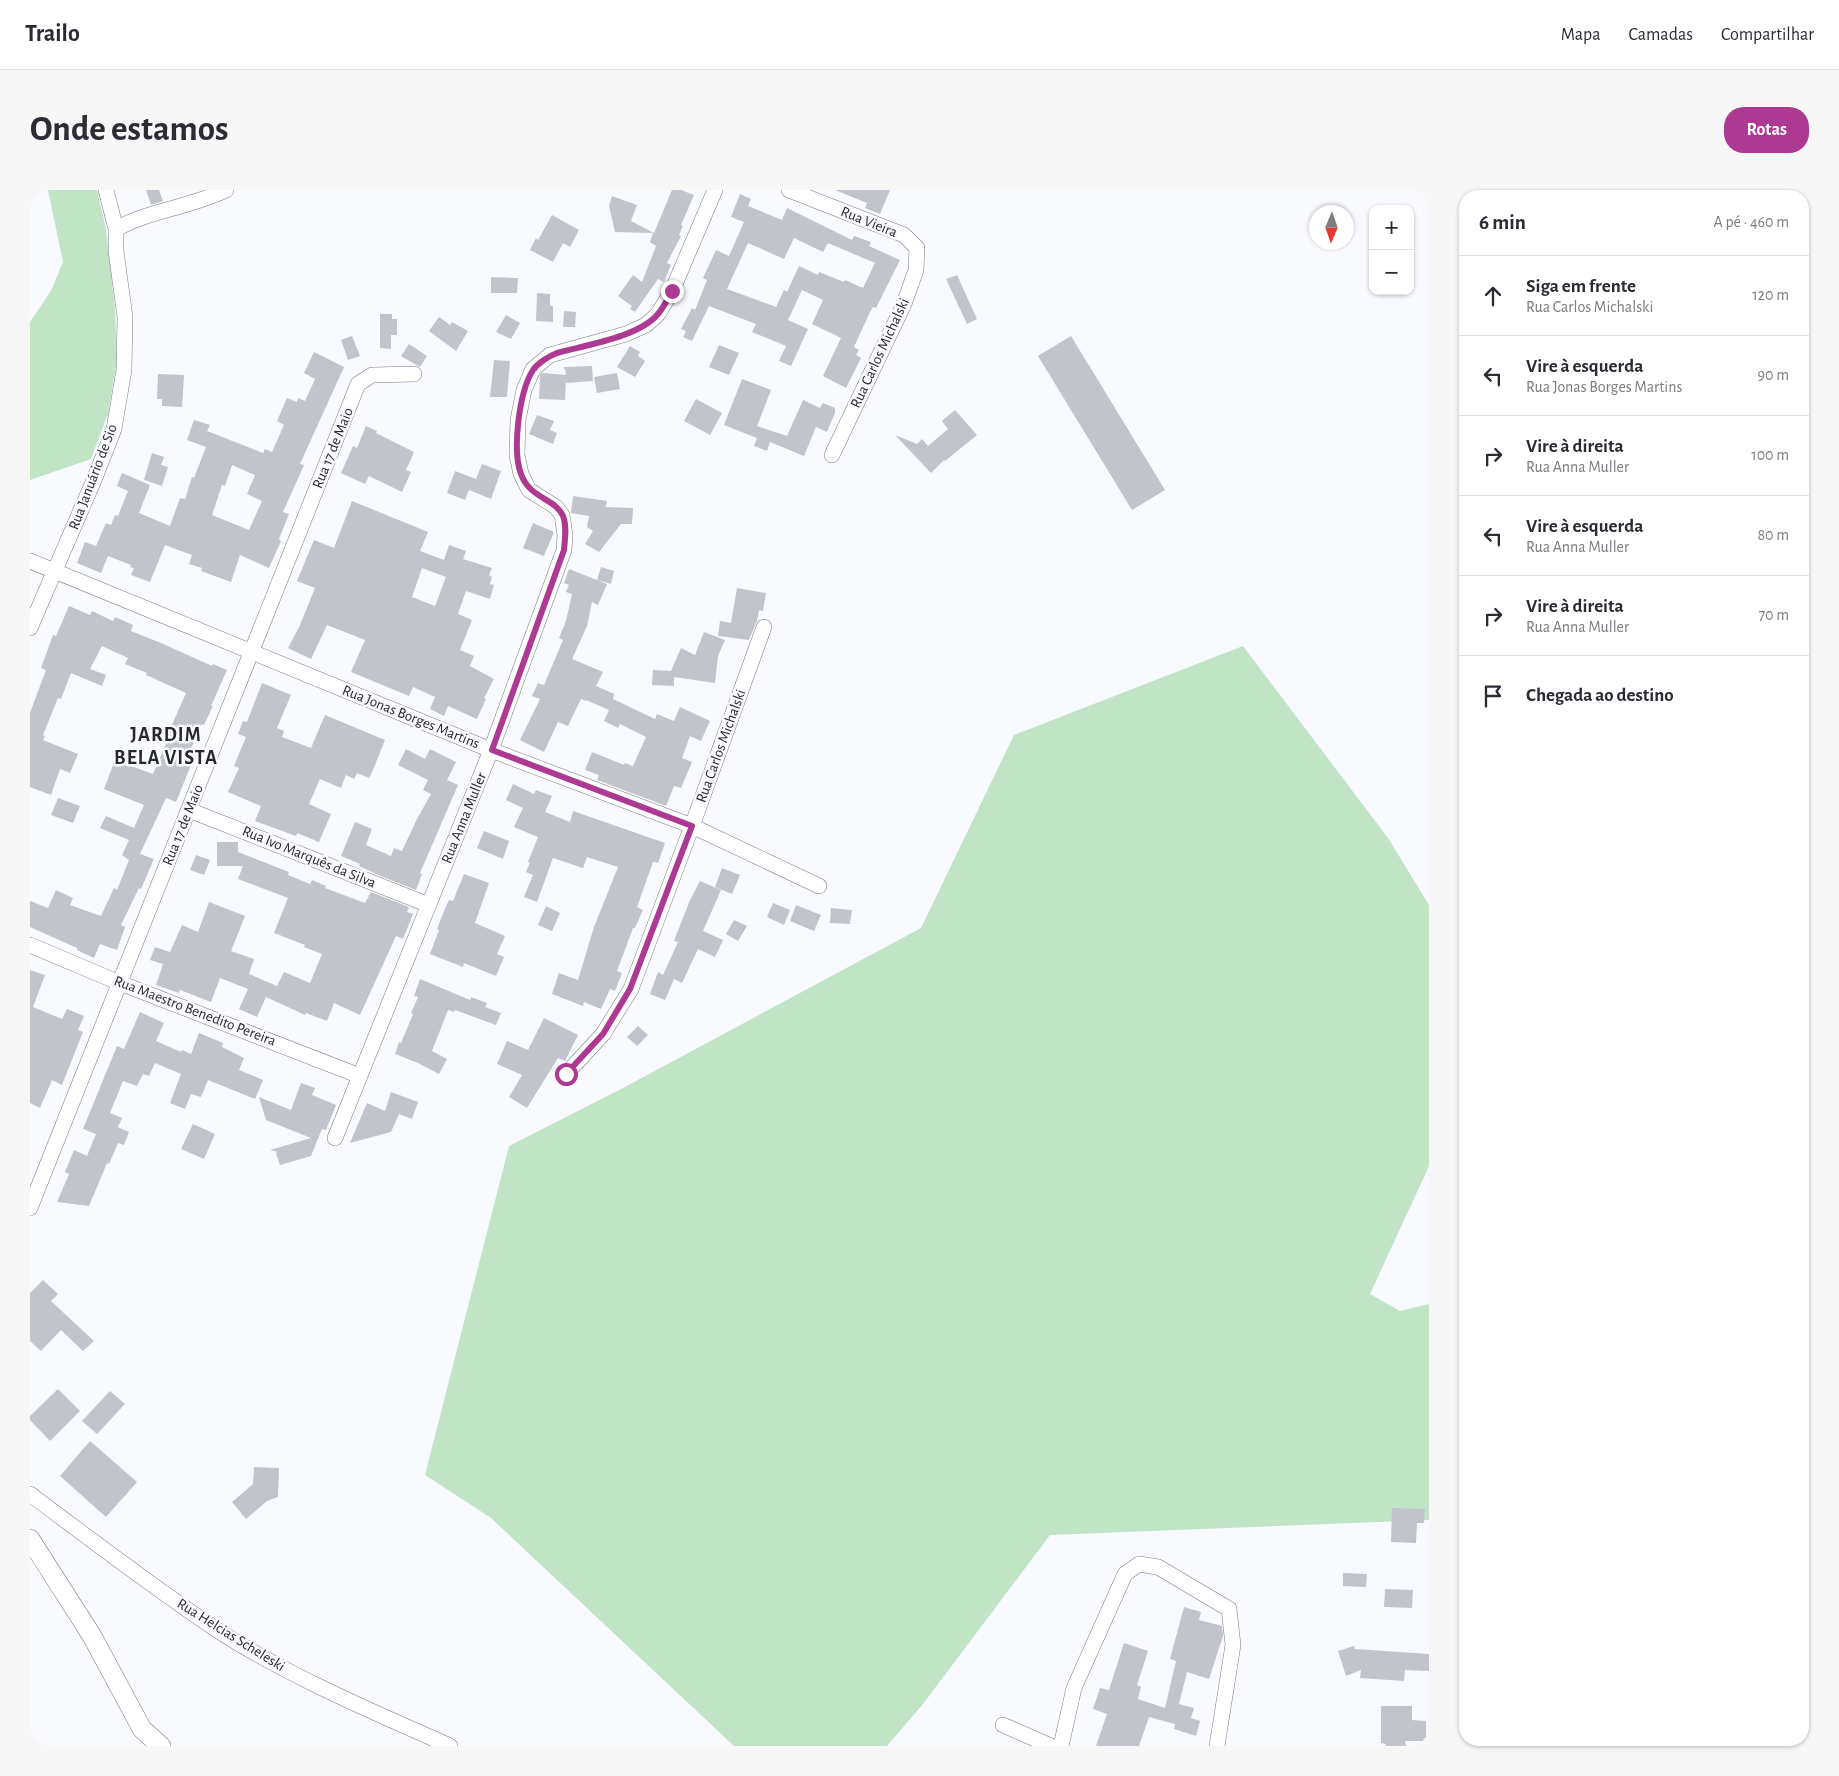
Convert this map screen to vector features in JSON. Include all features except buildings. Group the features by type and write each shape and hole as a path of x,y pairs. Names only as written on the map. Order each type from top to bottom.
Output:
{"main road":[{"path":"30,1539 92,1636 142,1729 161,1746"}],"street":[{"name":"Rua Januário de Sio","path":"30,628 114,429 123,378 125,317 116,250 116,229 106,190"},
{"path":"116,229 131,221 210,198 226,190"},
{"name":"Rua Anna Muller","path":"335,1138 492,750 564,550 566,535 562,515 556,507 529,490 521,474 517,455 518,429 524,390 533,369 550,355 626,334 646,325 658,314 672,291 715,190"},
{"name":"Rua Vieira","path":"789,190 904,235 917,248"},
{"name":"Rua Carlos Michalski","path":"832,455 904,304 916,270 917,248"},
{"name":"Rua 17 de Maio","path":"30,1208 358,384 372,375 414,374"},
{"name":"Rua Jonas Borges Martins","path":"30,561 492,750 692,826 819,886"},
{"name":"Rua Carlos Michalski","path":"566,1074 603,1034 630,989 692,826 764,627"},
{"name":"Rua Ivo Marquês da Silva","path":"189,810 429,905"},
{"name":"Rua Maestro Benedito Pereira","path":"30,945 120,983 360,1076"},
{"name":"Rua Helcias Scheleski","path":"30,1494 104,1550 218,1630 280,1666 450,1746"},
{"path":"1061,1746 1074,1688 1125,1574 1139,1564 1158,1567 1229,1609 1233,1645 1217,1746"},
{"path":"1003,1725 1052,1746"}],"green space":[{"path":"48,190 97,190 106,229 115,308 117,361 108,414 91,459 30,480 30,322 51,291 63,262"},
{"path":"1243,646 1388,838 1429,905 1429,1166 1370,1294 1400,1311 1429,1304 1429,1520 1050,1535 923,1704 887,1746 734,1746 491,1518 425,1475 509,1146 623,1088 921,928 1014,735"}],"district":[{"name":"JARDIM BELA VISTA","path":"166,746"}],"route":[{"path":"566,1074 603,1034 630,989 692,826 492,750 564,550 566,535 562,515 556,507 529,490 521,474 517,455 518,420 524,390 533,369 550,355 626,334 646,325 658,314 672,291"}]}
